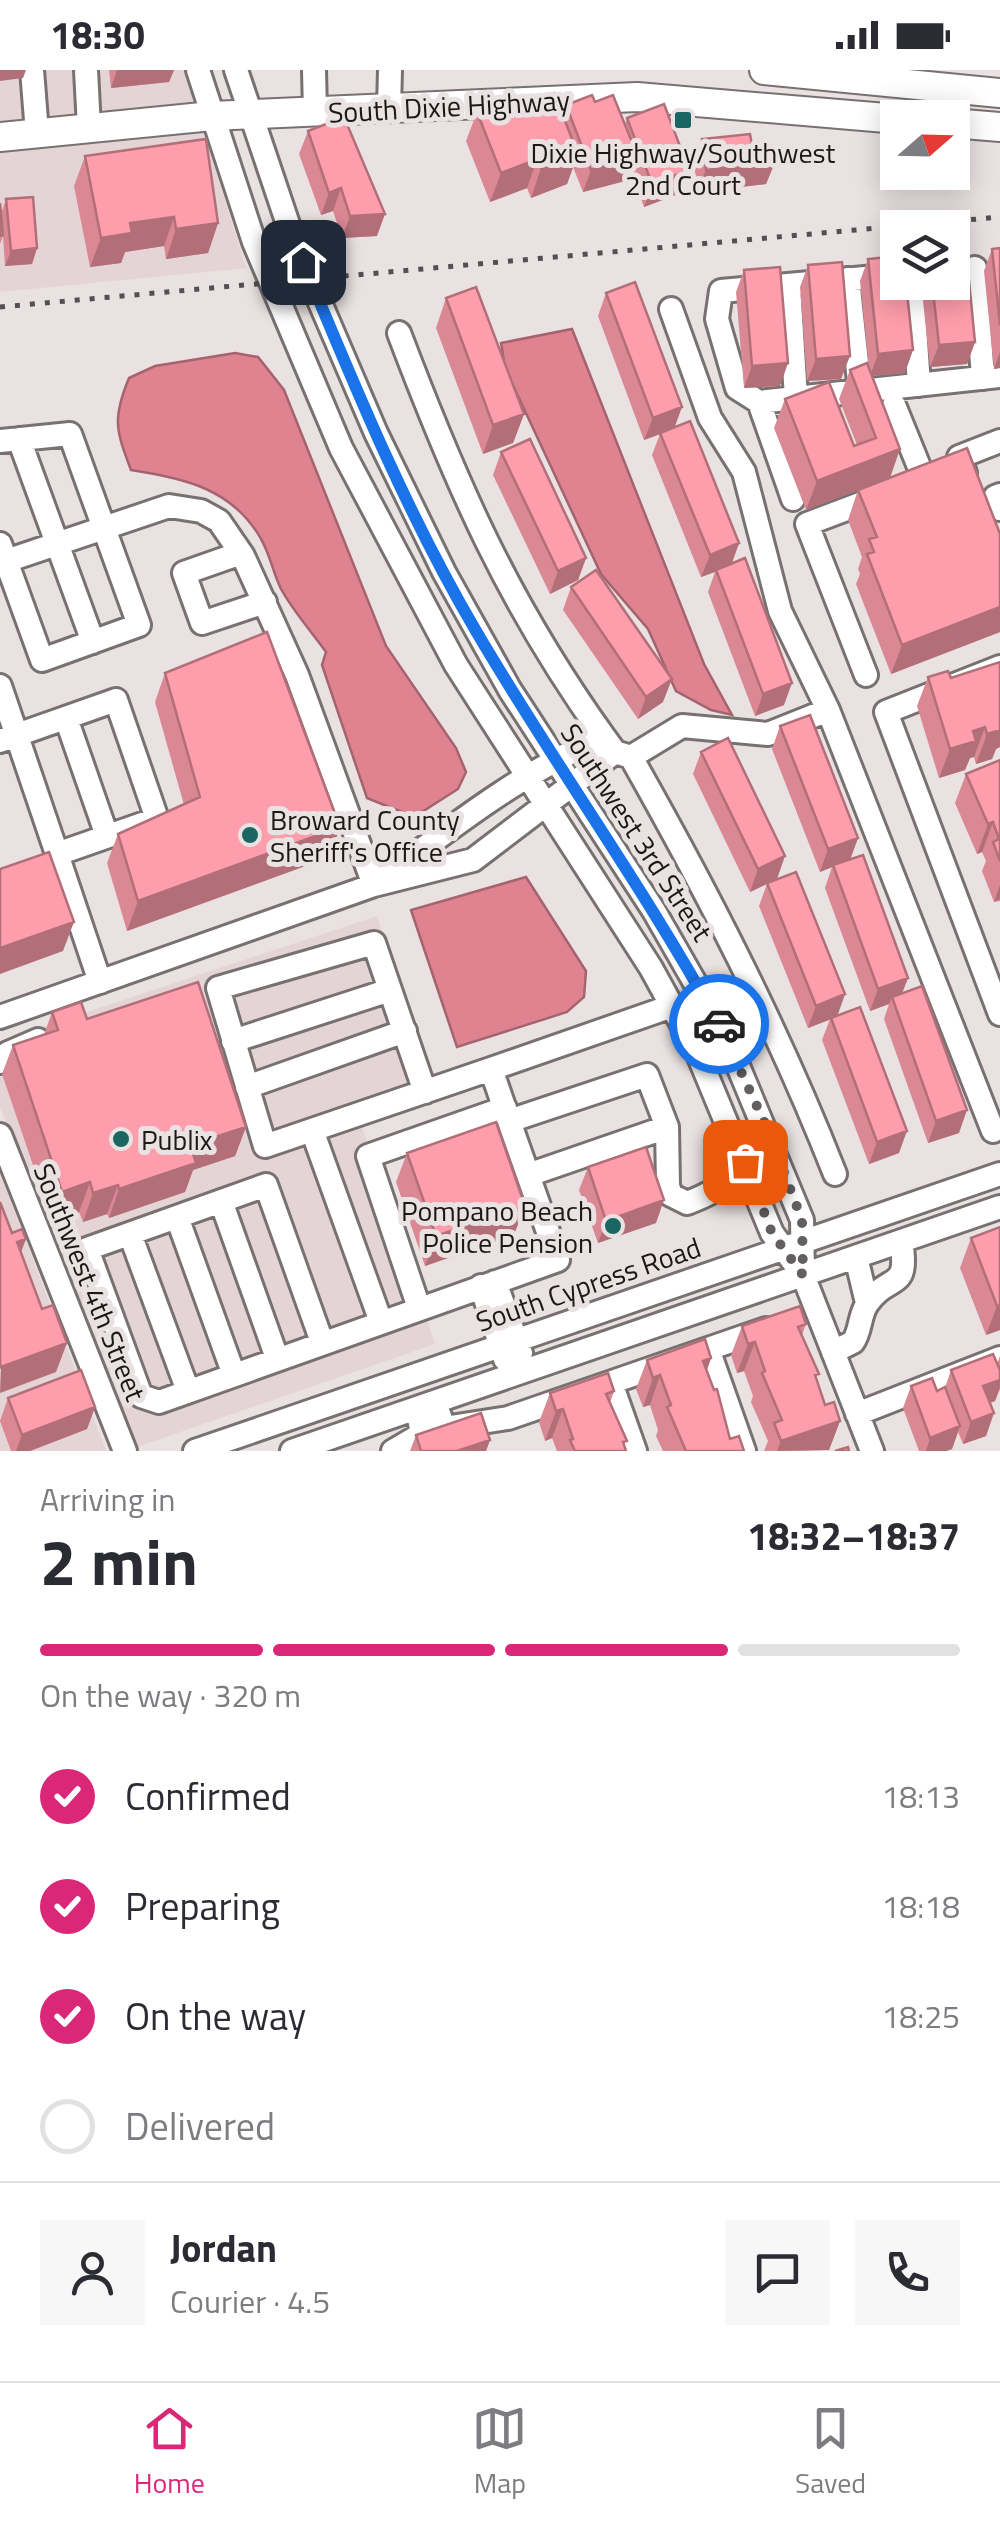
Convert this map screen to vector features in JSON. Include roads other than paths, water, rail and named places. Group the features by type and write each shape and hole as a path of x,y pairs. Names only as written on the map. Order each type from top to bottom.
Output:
{"main road":[{"path":"765,70 1000,93"},
{"name":"South Dixie Highway","path":"0,137 212,116 637,97 880,117"},
{"path":"970,125 1000,127"}],"street":[{"path":"32,70 38,134"},
{"path":"86,70 89,128"},
{"name":"Southwest 3rd Street","path":"198,70 290,335 341,448 449,652 672,1006 736,1138 772,1233 793,1245"},
{"name":"Southwest 3rd Street","path":"236,70 248,115 294,242 398,481 474,627 553,759 654,911 726,1038 802,1220 793,1245 803,1275 801,1317 832,1352 872,1451"},
{"path":"314,70 314,112"},
{"path":"389,108 390,70"},
{"path":"970,268 1000,266"},
{"path":"793,499 759,402 738,388 717,319 722,291 880,276"},
{"path":"848,279 860,391"},
{"path":"788,285 796,398"},
{"path":"759,402 796,398 827,404 860,391 992,377 970,292"},
{"path":"913,300 919,385"},
{"path":"670,309 710,418 744,472 780,611 828,710 993,1131"},
{"path":"399,333 463,496 504,582 616,748 774,1024 835,1174"},
{"path":"894,405 924,480"},
{"path":"92,642 57,544 10,440 70,434 104,528 139,625 92,642 42,660 2,556 57,544 104,528 169,506 184,507 219,521 241,553 265,602 374,885"},
{"path":"866,675 807,524 946,471 958,457 1000,441"},
{"path":"958,457 993,518"},
{"path":"993,518 995,497 1000,495"},
{"path":"241,553 184,573 202,623 265,602"},
{"path":"1000,667 886,712 1000,1014"},
{"path":"0,686 9,738 57,854 100,982"},
{"path":"9,738 116,700 156,819 57,854"},
{"path":"374,885 525,775 553,759 616,748 682,726 768,734 828,710"},
{"path":"66,718 107,836"},
{"path":"0,1018 374,885 473,860 572,788 616,748"},
{"path":"191,989 218,988 374,943 426,1092"},
{"path":"218,988 264,1146 266,1185 322,1342"},
{"path":"234,1041 390,990"},
{"path":"264,1146 672,1006"},
{"path":"0,1062 8,1054 62,1031"},
{"path":"247,1087 405,1032"},
{"path":"87,1249 141,1396 159,1402 558,1260 491,1069"},
{"path":"368,1156 648,1075 667,1127 671,1195 687,1203 716,1191 728,1180 736,1138"},
{"path":"354,1116 420,1308"},
{"path":"528,1176 667,1127"},
{"path":"312,1130 381,1322"},
{"name":"Southwest 4th Street","path":"0,1135 124,1451"},
{"name":"South Cypress Road","path":"195,1451 1000,1174"},
{"path":"50,1263 266,1185"},
{"path":"222,1201 277,1358"},
{"path":"292,1451 1000,1208"},
{"path":"177,1217 234,1374"},
{"path":"130,1234 188,1391"},
{"path":"867,1304 906,1270 901,1242"},
{"path":"832,1352 857,1336 867,1304 856,1257"},
{"path":"488,1284 520,1373"},
{"path":"426,1405 444,1428 508,1418 801,1317"},
{"path":"708,1349 744,1451"},
{"path":"857,1414 1000,1358"},
{"path":"611,1382 635,1451"},
{"path":"393,1451 422,1434 426,1405"}],"railway":[{"path":"0,307 1000,217"}],"place":[{"name":"Dixie Highway/Southwest 2nd Court","path":"683,120"},
{"name":"Broward County Sheriff's Office","path":"250,835"},
{"name":"Publix","path":"121,1139"},
{"name":"Pompano Beach Police Pension","path":"613,1226"}]}
